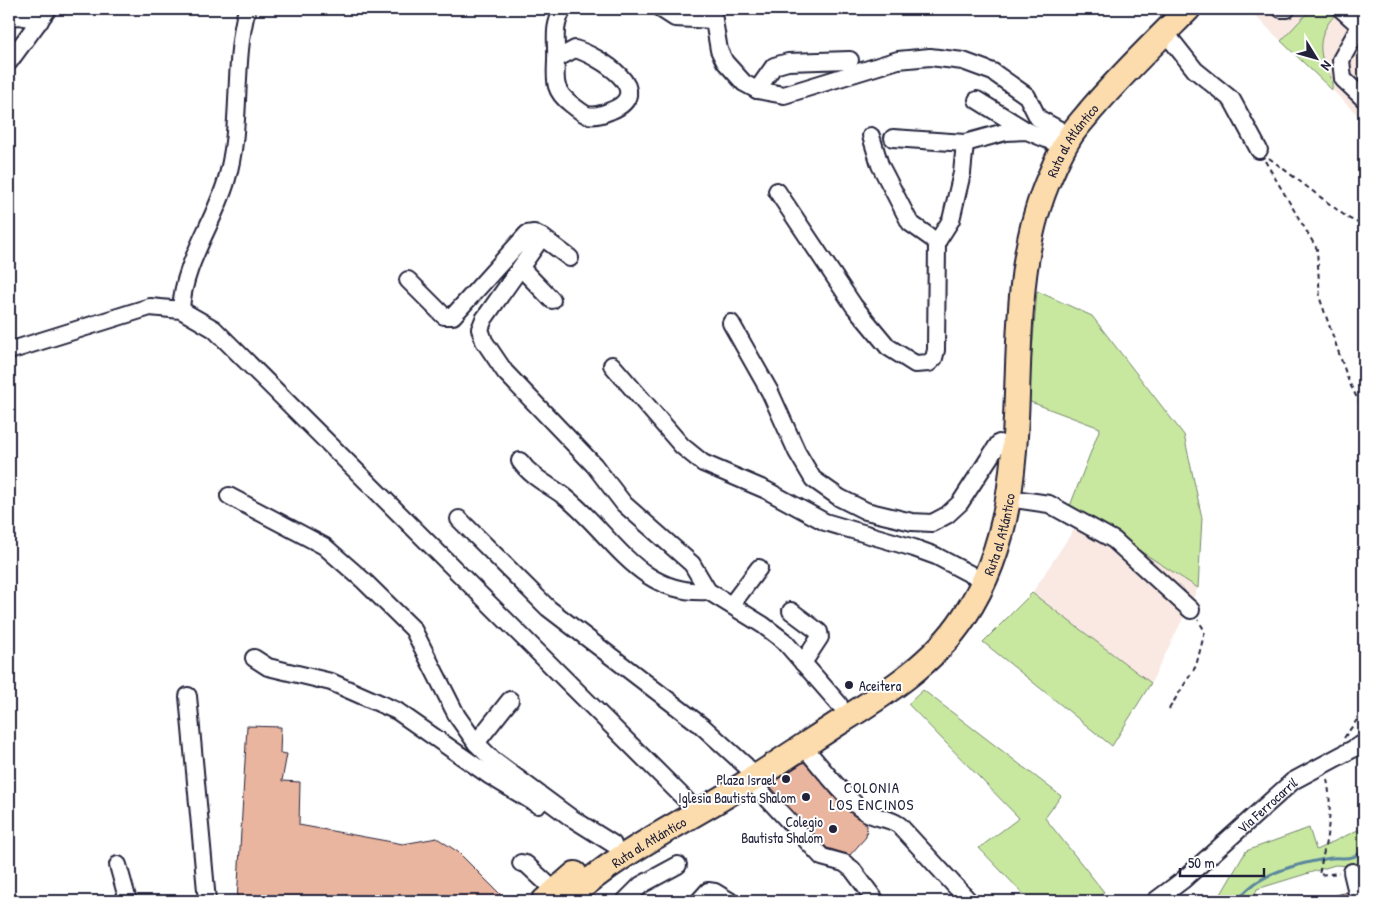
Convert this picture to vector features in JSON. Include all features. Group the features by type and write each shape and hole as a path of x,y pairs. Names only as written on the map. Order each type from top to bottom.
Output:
{"highway":[{"name":"Ruta al Atlántico","path":"555,898 617,860 749,773 840,704 882,678 923,646 952,610 970,574 988,521 996,486 1009,292 1018,228 1036,174 1054,135 1087,92 1166,9"},
{"name":"Ruta al Atlántico","path":"555,898 609,847 688,800 803,746 890,690 932,655 964,618 988,570 1013,477 1023,292 1033,230 1049,178 1069,137 1102,97 1188,9"}],"street":[{"path":"181,310 182,289 226,182 234,140 238,73 247,9"},
{"path":"556,59 575,50 592,54 616,71 626,84 627,97 619,108 599,116 587,115 560,96 554,79 556,23 563,9"},
{"path":"661,9 675,18 713,14 719,50 725,62 744,83 757,90 784,95 898,60 930,57 963,61 993,72 1027,96 1038,118 1054,135"},
{"path":"1281,9 1287,9"},
{"path":"1341,9 1362,25 1341,60 1343,79 1364,99"},
{"path":"9,17 44,15"},
{"path":"9,62 44,15"},
{"path":"1165,32 1195,70 1232,100 1259,150"},
{"path":"757,90 774,66 788,62 850,60"},
{"path":"977,100 1027,131"},
{"path":"893,138 965,143 1005,132 1027,131 1054,135"},
{"path":"871,136 880,165 910,223 937,242"},
{"path":"777,191 854,306 888,347 916,364 929,363 934,358 936,350 937,242 951,220 962,173 965,143"},
{"path":"408,280 444,316 453,316 527,234 534,233 542,237 570,258"},
{"path":"542,237 522,268 484,319 480,329 484,342 511,380 594,465 624,504 692,564 708,591 732,604 784,641 840,704"},
{"path":"522,268 552,300"},
{"path":"9,351 150,307 181,310 214,329 688,800"},
{"path":"731,323 770,392 797,452 813,479 840,498 866,511 912,522 932,523 947,516 960,503 968,487 1000,443"},
{"path":"612,365 682,446 703,463 766,490 825,522 914,548 936,556 970,574"},
{"path":"520,461 525,468 564,496 637,569 671,587 690,592 708,591"},
{"path":"228,496 324,546 408,622 457,716 476,743 493,760 609,847"},
{"path":"1008,498 1049,504 1114,540 1191,610"},
{"path":"459,518 548,608 702,726 749,773 822,857 844,863 852,869 876,901"},
{"path":"732,604 759,568"},
{"path":"791,611 819,632 820,637 803,663"},
{"path":"254,658 268,667 331,682 397,711 490,776 609,847"},
{"path":"188,696 207,901"},
{"path":"476,743 510,700"},
{"name":"Via Ferrocarril","path":"1156,901 1183,880 1293,781 1364,743"},
{"path":"803,746 859,808 877,818 890,818 899,825 969,901"},
{"path":"521,863 526,864 555,898"},
{"path":"625,901 641,885 678,864"},
{"path":"118,865 128,901"},
{"path":"1352,872 1360,901"},
{"path":"699,901 708,891 715,892 730,901"}],"path":[{"path":"1259,150 1348,218 1364,226"},
{"path":"1259,150 1317,249 1320,299 1349,382 1364,412"},
{"path":"1169,710 1196,666 1204,631 1191,610"},
{"path":"1319,875 1331,802 1326,777"}],"shaded area":[{"path":"1248,9 1364,9 1364,121 1332,90"},
{"path":"1084,514 1198,588 1151,683 1032,593"}],"green space":[{"path":"1311,9 1331,9 1336,14 1324,31 1321,44 1322,57 1331,79 1332,90 1281,41"},
{"path":"1037,291 1092,316 1184,435 1202,518 1198,588 1070,506 1100,428 1028,401"},
{"path":"1032,593 1151,683 1112,746 983,642"},
{"path":"923,690 1061,796 1045,818 1104,892 1094,901 1030,901 979,848 1019,818 908,704"},
{"path":"1364,827 1364,860 1354,866 1335,865 1257,889 1253,901 1217,901 1246,851 1309,828 1316,850"}],"building":[{"path":"247,726 281,727 280,753 287,754 282,781 300,782 299,825 403,844 437,838 458,852 500,894 499,901 237,901"},
{"path":"804,762 842,806 867,825 866,837 850,855 827,848 769,785"},
{"path":"1347,892 1349,901 1324,901 1324,899"}],"waterway":[{"path":"1238,901 1255,883 1279,871 1319,860 1352,857 1364,850"}],"place":[{"name":"Aceitera","path":"849,685"},
{"name":"Plaza Israel","path":"786,779"},
{"name":"Iglesia Bautista Shalom","path":"806,797"},
{"name":"Colegio Bautista Shalom","path":"833,829"}],"district":[{"name":"COLONIA LOS ENCINOS","path":"872,796"}]}
